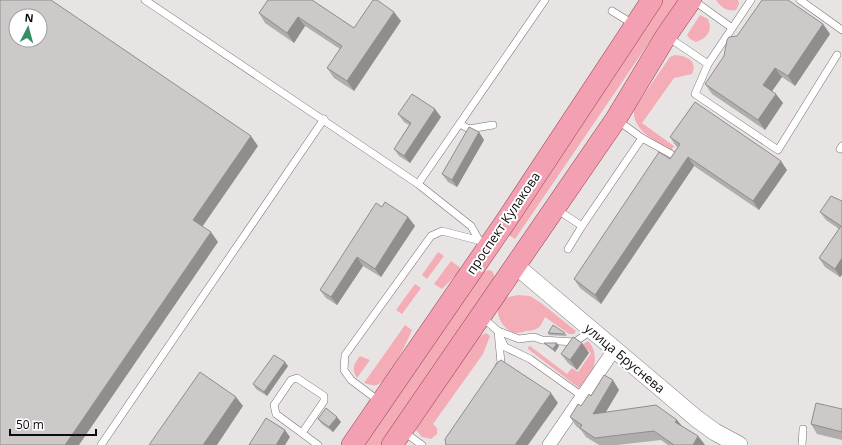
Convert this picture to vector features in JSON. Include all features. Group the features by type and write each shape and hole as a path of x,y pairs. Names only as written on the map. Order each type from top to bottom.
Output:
{"main road":[{"name":"проспект Кулакова","path":"352,445 484,243 652,0"},
{"path":"397,438 616,119 666,36 692,0"},
{"path":"484,243 515,265"}],"street":[{"name":"улица Бруснева","path":"515,265 697,419 715,432 739,445"},
{"path":"549,445 614,350"}],"lane":[{"path":"145,0 418,184 471,226 484,243"},
{"path":"418,184 546,0"},
{"path":"692,0 732,28"},
{"path":"751,0 708,64 695,94 778,150 837,55"},
{"path":"800,0 842,30"},
{"path":"612,11 635,26"},
{"path":"666,36 708,64"},
{"path":"616,119 642,138 671,154"},
{"path":"101,445 324,120"},
{"path":"460,124 469,129 493,125"},
{"path":"568,249 642,138"},
{"path":"555,208 582,226"},
{"path":"381,402 351,380 344,370 345,355 432,236 442,231 484,243"},
{"path":"481,316 498,331 519,339 534,337 542,340 575,342 592,330"},
{"path":"493,375 501,363 498,331"},
{"path":"498,331 505,347 530,359 582,396"},
{"path":"302,433 324,401 324,396 297,378 291,380 274,406 276,414 318,445"},
{"path":"802,445 803,429"},
{"path":"397,438 422,445"}],"shaded area":[{"path":"662,0 678,0 515,239 503,231"},
{"path":"716,0 738,0 739,4 736,10 727,10"},
{"path":"700,15 708,19 710,27 708,34 696,42 690,39 687,35"},
{"path":"675,55 690,60 694,66 692,74 674,78 642,123 674,146 671,151 652,139 641,129 634,117 634,109 670,57"},
{"path":"438,252 444,256 427,279 422,275"},
{"path":"451,261 462,269 442,289 434,284"},
{"path":"490,270 493,272 495,278 382,445 363,445 482,274"},
{"path":"415,284 421,288 402,314 396,310"},
{"path":"518,295 530,296 576,331 574,334 569,334 545,317 538,328 532,330 516,333 507,329 499,316 499,306 505,299"},
{"path":"405,325 412,330 392,369 382,382 377,385 364,383"},
{"path":"486,333 490,336 483,354 433,424 437,428 437,434 431,439 422,437 416,430 417,428 478,337"},
{"path":"588,341 592,346 594,353 594,366 589,379 579,388 528,349 530,346 567,374 572,368 578,372 591,353 582,345"},
{"path":"360,356 370,360 357,378 354,372 354,367"}],"building":[{"path":"0,0 51,0 251,136 193,220 211,232 65,445 0,445"},
{"path":"268,0 312,0 354,28 373,0 377,0 394,12 347,81 327,68 342,46 298,17 287,33 259,13"},
{"path":"762,0 788,0 823,24 788,76 775,68 763,85 776,94 758,120 705,84 724,56 729,37 737,36"},
{"path":"412,94 435,109 404,156 394,149 411,123 398,114"},
{"path":"695,102 781,161 753,201 688,157 595,295 574,279 659,152 670,159 680,144 670,137"},
{"path":"469,127 479,132 452,180 442,174"},
{"path":"831,196 842,201 842,258 835,269 819,258 841,226 820,212"},
{"path":"385,202 408,217 375,269 357,257 331,297 320,290 376,203 382,207"},
{"path":"553,325 565,333 548,333"},
{"path":"573,337 582,343 570,360 561,354"},
{"path":"544,343 557,343 553,349"},
{"path":"274,355 285,362 264,392 253,384"},
{"path":"501,360 551,393 515,445 446,445 445,439 498,362"},
{"path":"200,372 236,397 203,445 149,445"},
{"path":"604,375 613,380 593,414 656,405 677,420 675,422 698,436 693,445 674,445 654,431 595,438 580,428 582,425 570,417 578,404 581,406 589,394 591,396"},
{"path":"816,403 842,409 842,432 811,424"},
{"path":"326,408 337,417 329,427 318,419"},
{"path":"266,418 285,430 276,445 249,445"}]}
